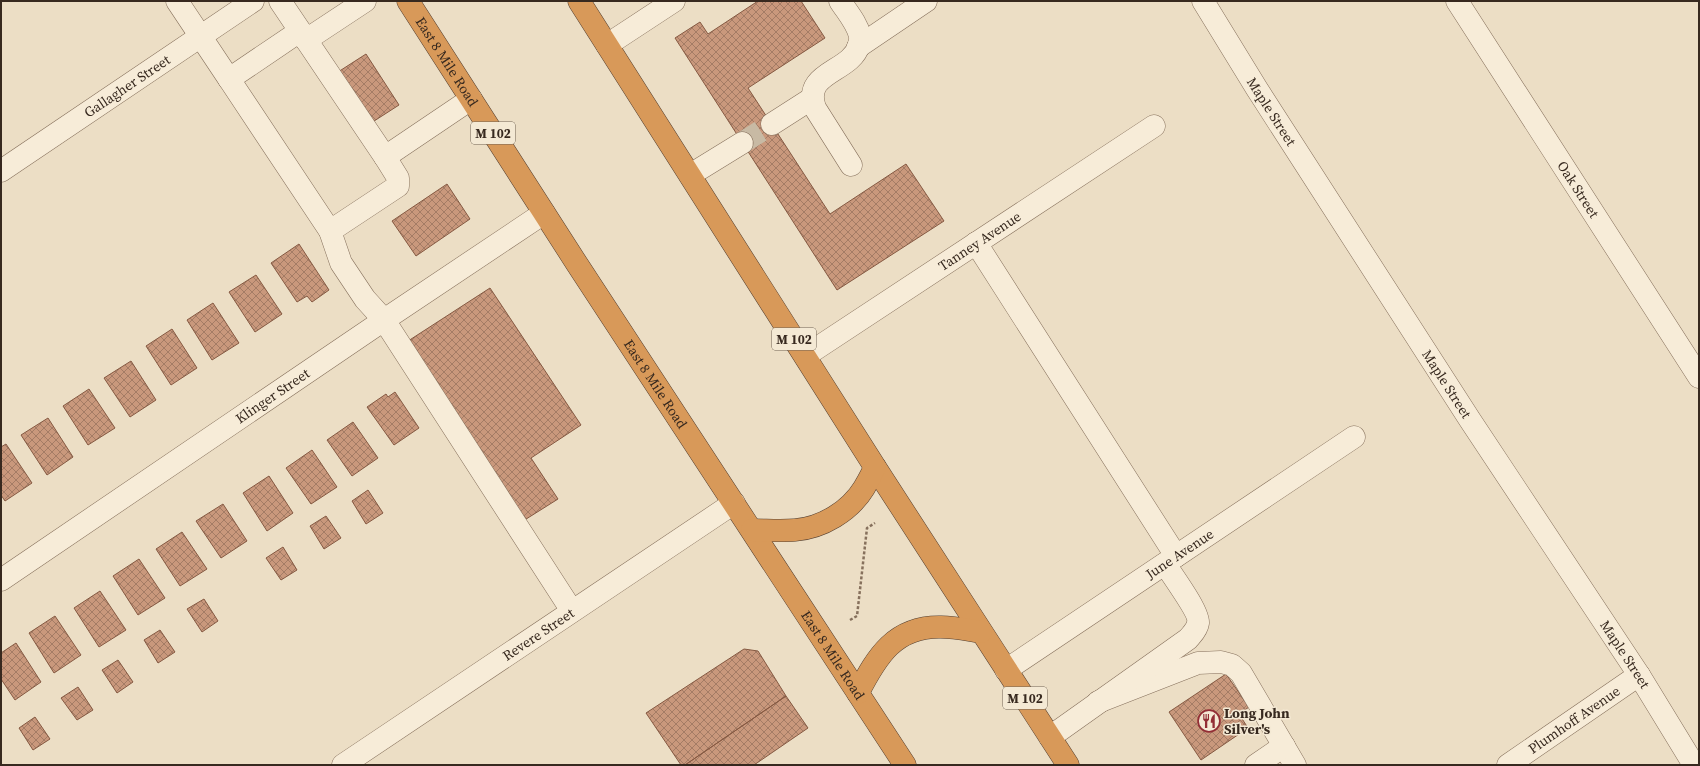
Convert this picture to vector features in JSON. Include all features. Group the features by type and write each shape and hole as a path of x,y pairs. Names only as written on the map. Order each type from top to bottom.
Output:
{"highway":[{"name":"East 8 Mile Road","path":"408,1 544,213 905,765"},
{"name":"M 102","path":"579,1 981,632 1068,765"},
{"path":"752,530 796,530 817,525 835,517 850,506 864,490 875,466"},
{"path":"858,693 870,669 886,648 902,635 918,629 941,627 981,632"}],"street":[{"path":"177,1 330,231 341,263 365,298 384,320 572,611"},
{"name":"Gallagher Street","path":"1,170 253,1"},
{"path":"280,1 398,178 398,186 330,231"},
{"path":"228,79 365,1"},
{"path":"607,46 674,1"},
{"path":"840,1 854,22 861,38 857,52 821,79 814,88 811,99 814,108 851,165"},
{"path":"858,47 926,1"},
{"name":"Maple Street","path":"1203,1 1257,89 1462,407 1639,675 1694,765"},
{"name":"Oak Street","path":"1457,1 1699,377"},
{"path":"385,157 471,99"},
{"path":"772,124 811,99"},
{"name":"Tanney Avenue","path":"805,356 1154,126"},
{"path":"690,175 742,143"},
{"name":"Klinger Street","path":"1,580 544,213"},
{"path":"976,243 1171,560 1196,612 1198,622 1195,631 1188,639 1050,737"},
{"name":"June Avenue","path":"1006,670 1354,437"},
{"name":"Revere Street","path":"343,765 734,503"},
{"path":"1098,702 1198,663 1221,662 1232,665 1241,673 1295,765"},
{"name":"Plumhoff Avenue","path":"1508,765 1639,675"},
{"path":"1256,765 1284,746"}],"path":[{"path":"850,620 857,616 867,528 875,523"}],"building":[{"path":"758,1 801,1 825,38 748,88 830,214 906,164 944,221 837,290 675,38 700,22 708,34"},
{"path":"366,54 399,105 357,132 324,81"},
{"path":"447,184 470,219 416,256 392,221"},
{"path":"299,244 329,290 312,302 307,296 297,302 271,263"},
{"path":"256,275 282,314 255,332 229,292"},
{"path":"490,288 581,425 531,458 558,499 523,521 405,343"},
{"path":"213,303 239,343 212,360 187,320"},
{"path":"172,329 197,368 171,385 146,346"},
{"path":"131,361 156,400 130,417 104,378"},
{"path":"89,389 115,428 88,445 63,406"},
{"path":"395,392 419,428 394,445 367,407 386,394 388,397"},
{"path":"48,418 73,457 47,475 21,435"},
{"path":"353,422 378,458 352,476 327,440"},
{"path":"6,444 32,483 5,501 1,495 1,447"},
{"path":"312,450 337,487 311,504 286,468"},
{"path":"269,476 293,513 267,531 243,493"},
{"path":"368,490 383,513 366,524 352,501"},
{"path":"223,504 247,541 221,558 196,521"},
{"path":"326,516 341,538 324,549 310,526"},
{"path":"182,532 207,569 180,586 156,549"},
{"path":"283,547 297,570 281,580 266,558"},
{"path":"139,559 165,598 138,615 113,576"},
{"path":"100,591 126,630 99,647 74,608"},
{"path":"204,599 218,621 202,632 187,609"},
{"path":"55,616 81,655 54,673 29,633"},
{"path":"160,630 175,652 158,663 144,640"},
{"path":"16,643 41,682 15,700 1,679 1,653"},
{"path":"744,649 758,651 786,696 685,765 681,765 646,713"},
{"path":"118,660 133,682 117,693 102,670"},
{"name":"Long John Silver's","path":"1226,674 1249,707 1239,714 1248,728 1201,760 1169,712"},
{"path":"78,687 93,710 77,720 61,698"},
{"path":"786,696 808,728 754,765 685,765"},
{"path":"35,717 50,739 33,750 19,728"}],"tunnel":[{"path":"742,143 772,124"}],"place":[{"name":"Long John Silver's","path":"1209,721"}]}
